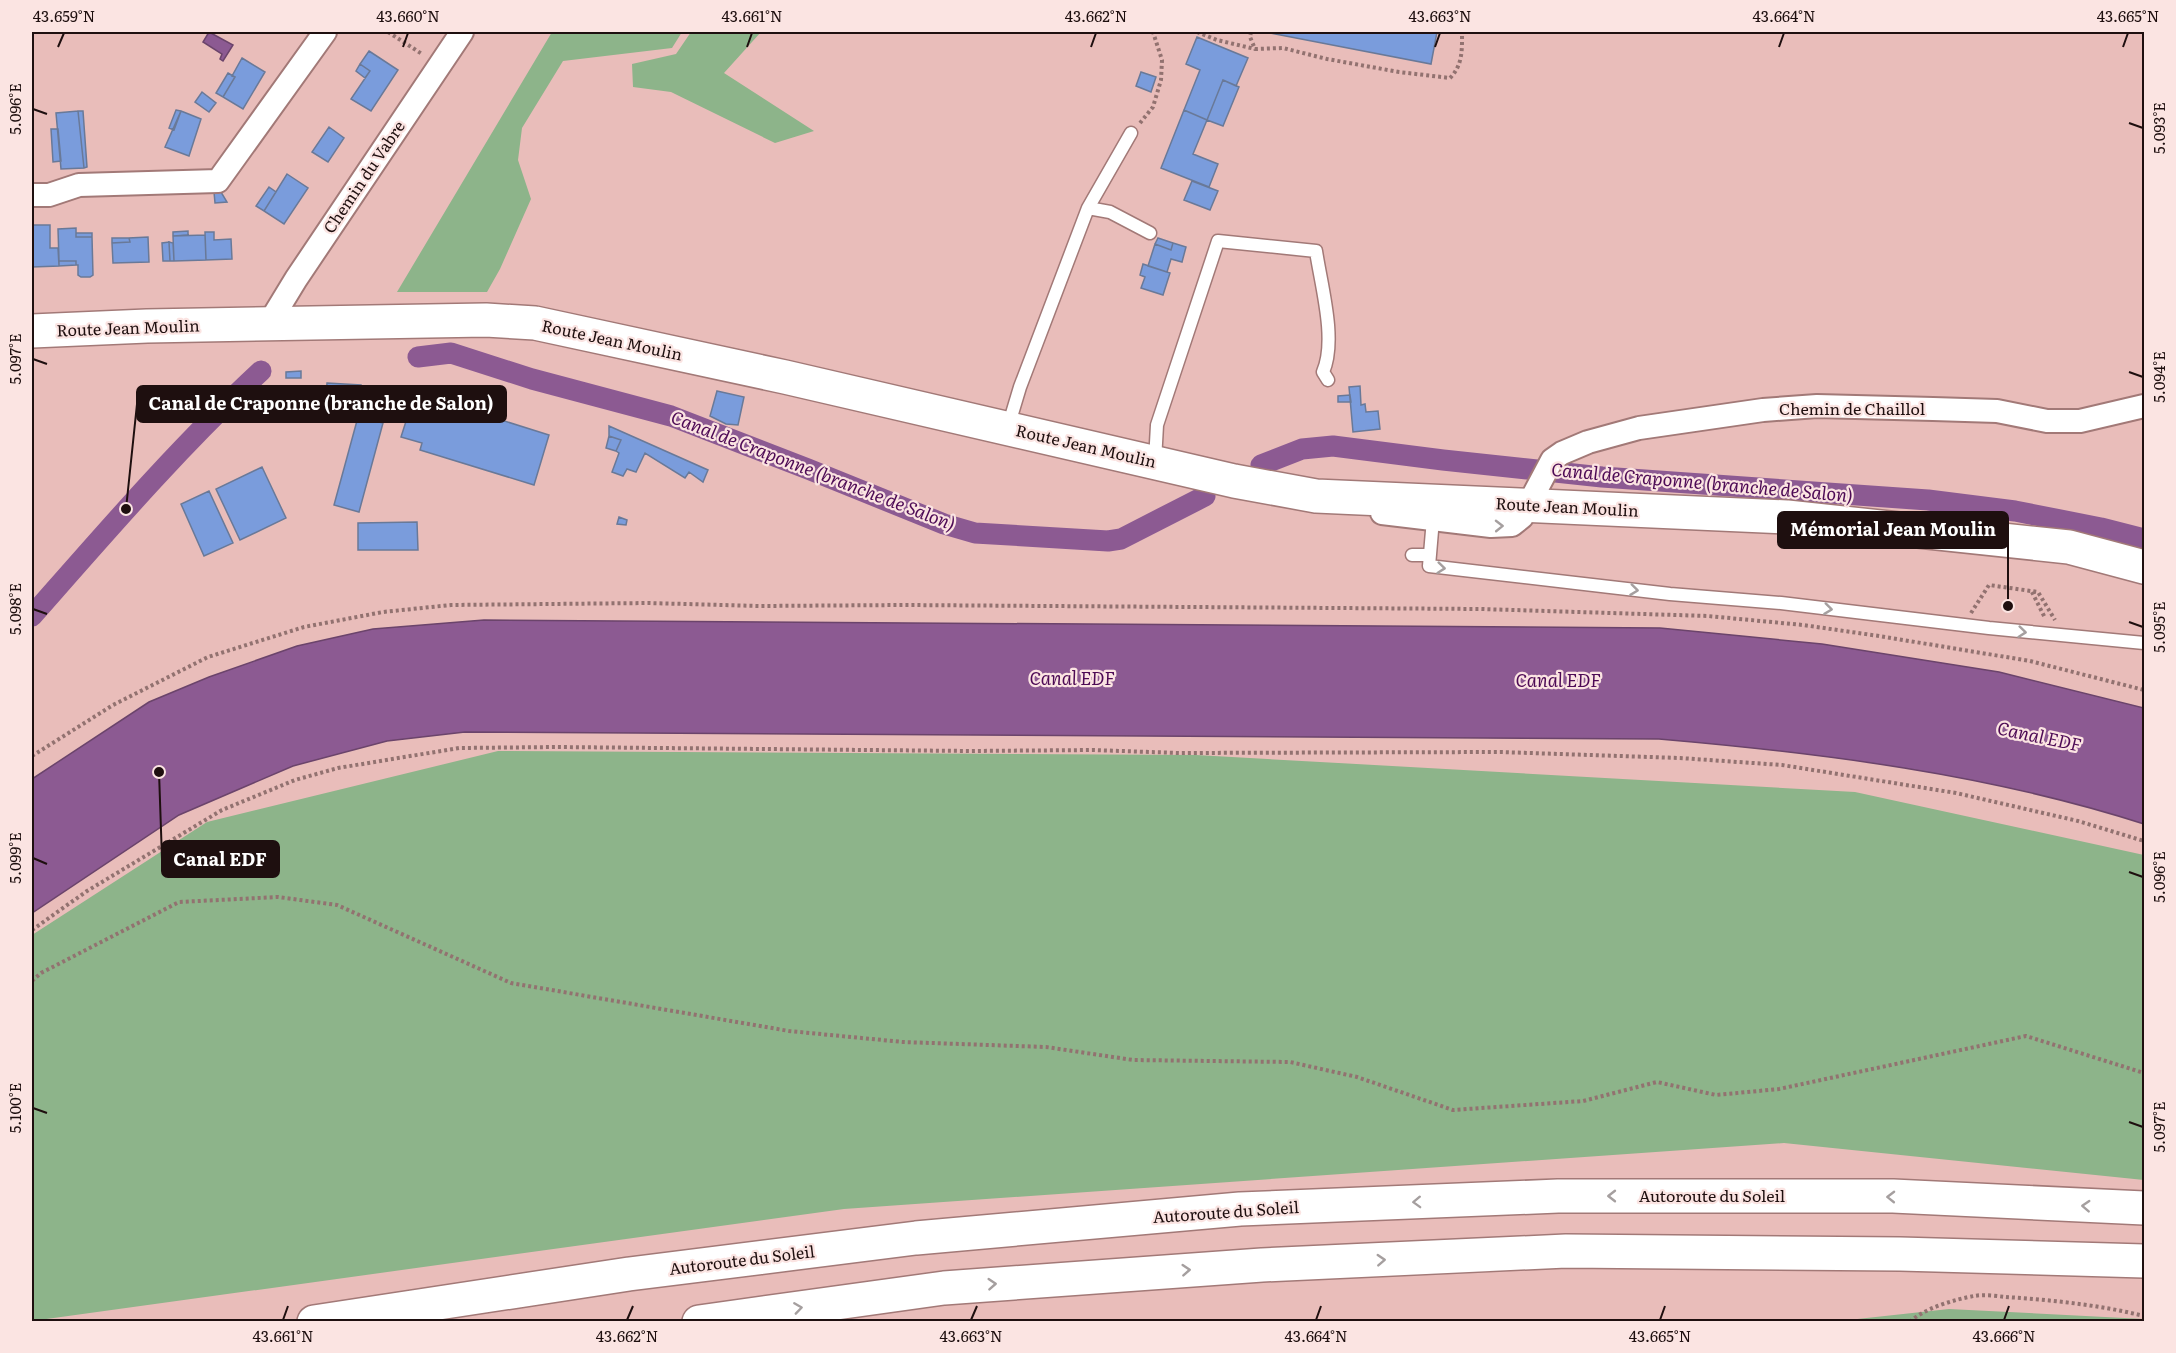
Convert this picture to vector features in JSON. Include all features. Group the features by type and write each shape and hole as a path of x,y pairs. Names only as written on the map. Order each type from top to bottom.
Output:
{"main road":[{"name":"Route Jean Moulin","path":"32,331 147,326 486,320 535,323 785,377 1234,481 1316,496 1534,492 2069,547 2145,567"},
{"name":"Autoroute du Soleil","path":"314,1322 628,1274 916,1238 1240,1209 1558,1196 1893,1196 2145,1208"},
{"path":"699,1322 944,1288 1262,1265 1566,1251 1900,1254 2145,1261"}],"street":[{"path":"32,195 49,195 78,185 218,181 325,32"},
{"name":"Chemin du Vabre","path":"268,325 296,279 462,32"},
{"name":"Chemin de Chaillol","path":"1433,519 1491,526 1512,525 1522,518 1552,460 1588,442 1639,428 1763,410 1817,406 1997,411 2047,421 2080,421 2145,406"},
{"path":"1277,488 1337,508 1433,519"}],"lane":[{"path":"1008,428 1020,387 1088,208 1131,133"},
{"path":"1088,208 1110,212 1150,232"},
{"path":"1155,462 1157,425 1218,241 1316,251 1327,321 1328,360 1323,372 1328,380"},
{"path":"1433,519 1430,566 1670,594 1781,603 2145,643"},
{"path":"1412,555 1430,555"}],"path":[{"path":"388,32 439,66"},
{"path":"1131,133 1153,107 1161,80 1161,60 1153,32"},
{"path":"1197,32 1217,40 1255,49 1283,48 1327,59 1450,78 1456,72 1462,56 1462,32"},
{"path":"1251,32 1250,37 1255,49"},
{"path":"1972,609 1989,585 2038,592 2058,624 2056,635"},
{"path":"2032,592 2047,621"},
{"path":"32,756 113,705 208,657 304,627 383,612 451,605 648,603 760,606 1469,609 1708,616 1803,625 2030,661 2145,690"},
{"path":"32,930 87,891 222,810 295,780 338,768 459,748 1093,750 1179,753 1500,752 1680,758 1782,765 1956,793 2078,821 2145,841"},
{"path":"32,981 41,973 179,902 278,897 337,905 511,983 789,1031 903,1042 1046,1047 1133,1060 1290,1062 1357,1077 1454,1110 1583,1101 1657,1082 1716,1095 1779,1089 2026,1036 2145,1073"},
{"path":"1910,1322 1916,1316 1941,1305 1975,1295 2034,1299 2145,1316"}],"green space":[{"path":"552,32 682,32 672,48 563,61 522,128 518,160 531,199 500,269 487,292 397,292"},
{"path":"691,32 761,32 724,73 814,131 775,143 671,92 633,87 632,64 676,54"},
{"path":"498,751 1196,755 1855,792 2144,855 2144,1180 1784,1143 844,1209 32,1321 32,935 207,822"},
{"path":"1949,1309 2144,1319 2144,1321 1839,1321"}],"water":[{"path":"209,32 233,45 223,61 220,59 222,54 203,42"},
{"name":"Canal EDF","path":"484,620 1660,628 1822,644 1999,672 2144,708 2144,824 2026,792 1904,768 1781,751 1659,739 465,732 387,741 293,766 179,815 32,913 32,779 149,702 209,677 297,646 373,629"}],"building":[{"path":"1265,32 1437,32 1431,64"},
{"path":"1197,37 1248,58 1236,86 1223,80 1207,120 1184,110 1200,70 1186,64"},
{"path":"369,51 398,70 371,111 351,99 370,71 360,64"},
{"path":"242,58 265,72 243,109 223,97 235,77 232,76"},
{"path":"360,64 370,71 365,78 356,71"},
{"path":"1141,72 1156,77 1151,92 1136,86"},
{"path":"228,73 235,77 223,97 216,93"},
{"path":"1223,80 1239,87 1223,126 1207,120"},
{"path":"202,92 216,103 209,112 195,102"},
{"path":"176,110 181,111 174,130 169,128"},
{"path":"1184,110 1207,120 1193,154 1218,164 1209,187 1161,168"},
{"path":"78,111 84,168 61,169 56,113"},
{"path":"78,111 83,111 87,167 84,168"},
{"path":"181,111 201,119 189,156 165,147"},
{"path":"329,127 344,138 328,162 312,152"},
{"path":"51,129 58,129 61,161 53,162"},
{"path":"287,174 308,188 284,224 264,211"},
{"path":"1192,181 1218,191 1210,210 1184,200"},
{"path":"269,187 276,192 264,211 256,206"},
{"path":"214,192 221,192 227,202 215,203"},
{"path":"32,225 50,225 50,248 58,248 59,266 32,267"},
{"path":"76,228 76,237 92,237 93,275 90,277 78,275 76,261 59,261 58,229"},
{"path":"188,231 188,235 173,236 173,232"},
{"path":"205,232 214,232 214,240 231,239 232,259 206,260"},
{"path":"76,233 92,233 92,237 76,237"},
{"path":"205,235 206,260 174,261 173,236"},
{"path":"148,237 149,262 113,263 112,243 130,242 129,238"},
{"path":"112,238 129,238 130,242 112,243"},
{"path":"1158,238 1173,243 1171,250 1155,244"},
{"path":"169,242 170,261 163,261 162,243"},
{"path":"169,242 173,243 174,261 170,261"},
{"path":"1173,243 1186,247 1182,262 1171,259 1167,272 1148,266 1155,244 1171,250"},
{"path":"59,261 76,261 76,265 59,266"},
{"path":"1143,264 1170,273 1163,295 1141,288 1145,277 1140,275"},
{"path":"301,371 301,378 286,378 286,372"},
{"path":"327,383 361,385 360,415 325,412"},
{"path":"1360,386 1361,405 1365,404 1366,412 1378,411 1380,429 1353,432 1349,387"},
{"path":"717,391 744,397 738,425 726,424 710,416"},
{"path":"415,393 549,435 534,485 420,450 422,443 401,437"},
{"path":"1350,395 1351,402 1338,402 1338,396"},
{"path":"358,417 383,423 359,512 334,505"},
{"path":"609,426 708,470 703,482 689,472 685,478 645,453 636,472 627,469 623,476 612,472 619,453 616,451 621,440 609,436"},
{"path":"609,436 621,440 616,451 606,448"},
{"path":"262,467 286,518 240,540 216,489"},
{"path":"209,491 233,543 204,556 181,504"},
{"path":"619,517 627,520 626,525 617,524"},
{"path":"417,522 418,550 358,550 358,523"}],"waterway":[{"name":"Canal de Craponne (branche de Salon)","path":"418,357 451,353 532,379 671,416 944,524 975,533 1108,541 1121,539 1205,496"},
{"name":"Canal de Craponne (branche de Salon)","path":"32,616 172,460 261,371"},
{"name":"Canal de Craponne (branche de Salon)","path":"1261,465 1302,449 1333,446 1602,477 1928,500 2015,511 2144,539"}],"place":[{"name":"Canal de Craponne (branche de Salon)","path":"126,509"},
{"name":"Mémorial Jean Moulin","path":"2008,606"},
{"name":"Canal EDF","path":"159,772"}]}
